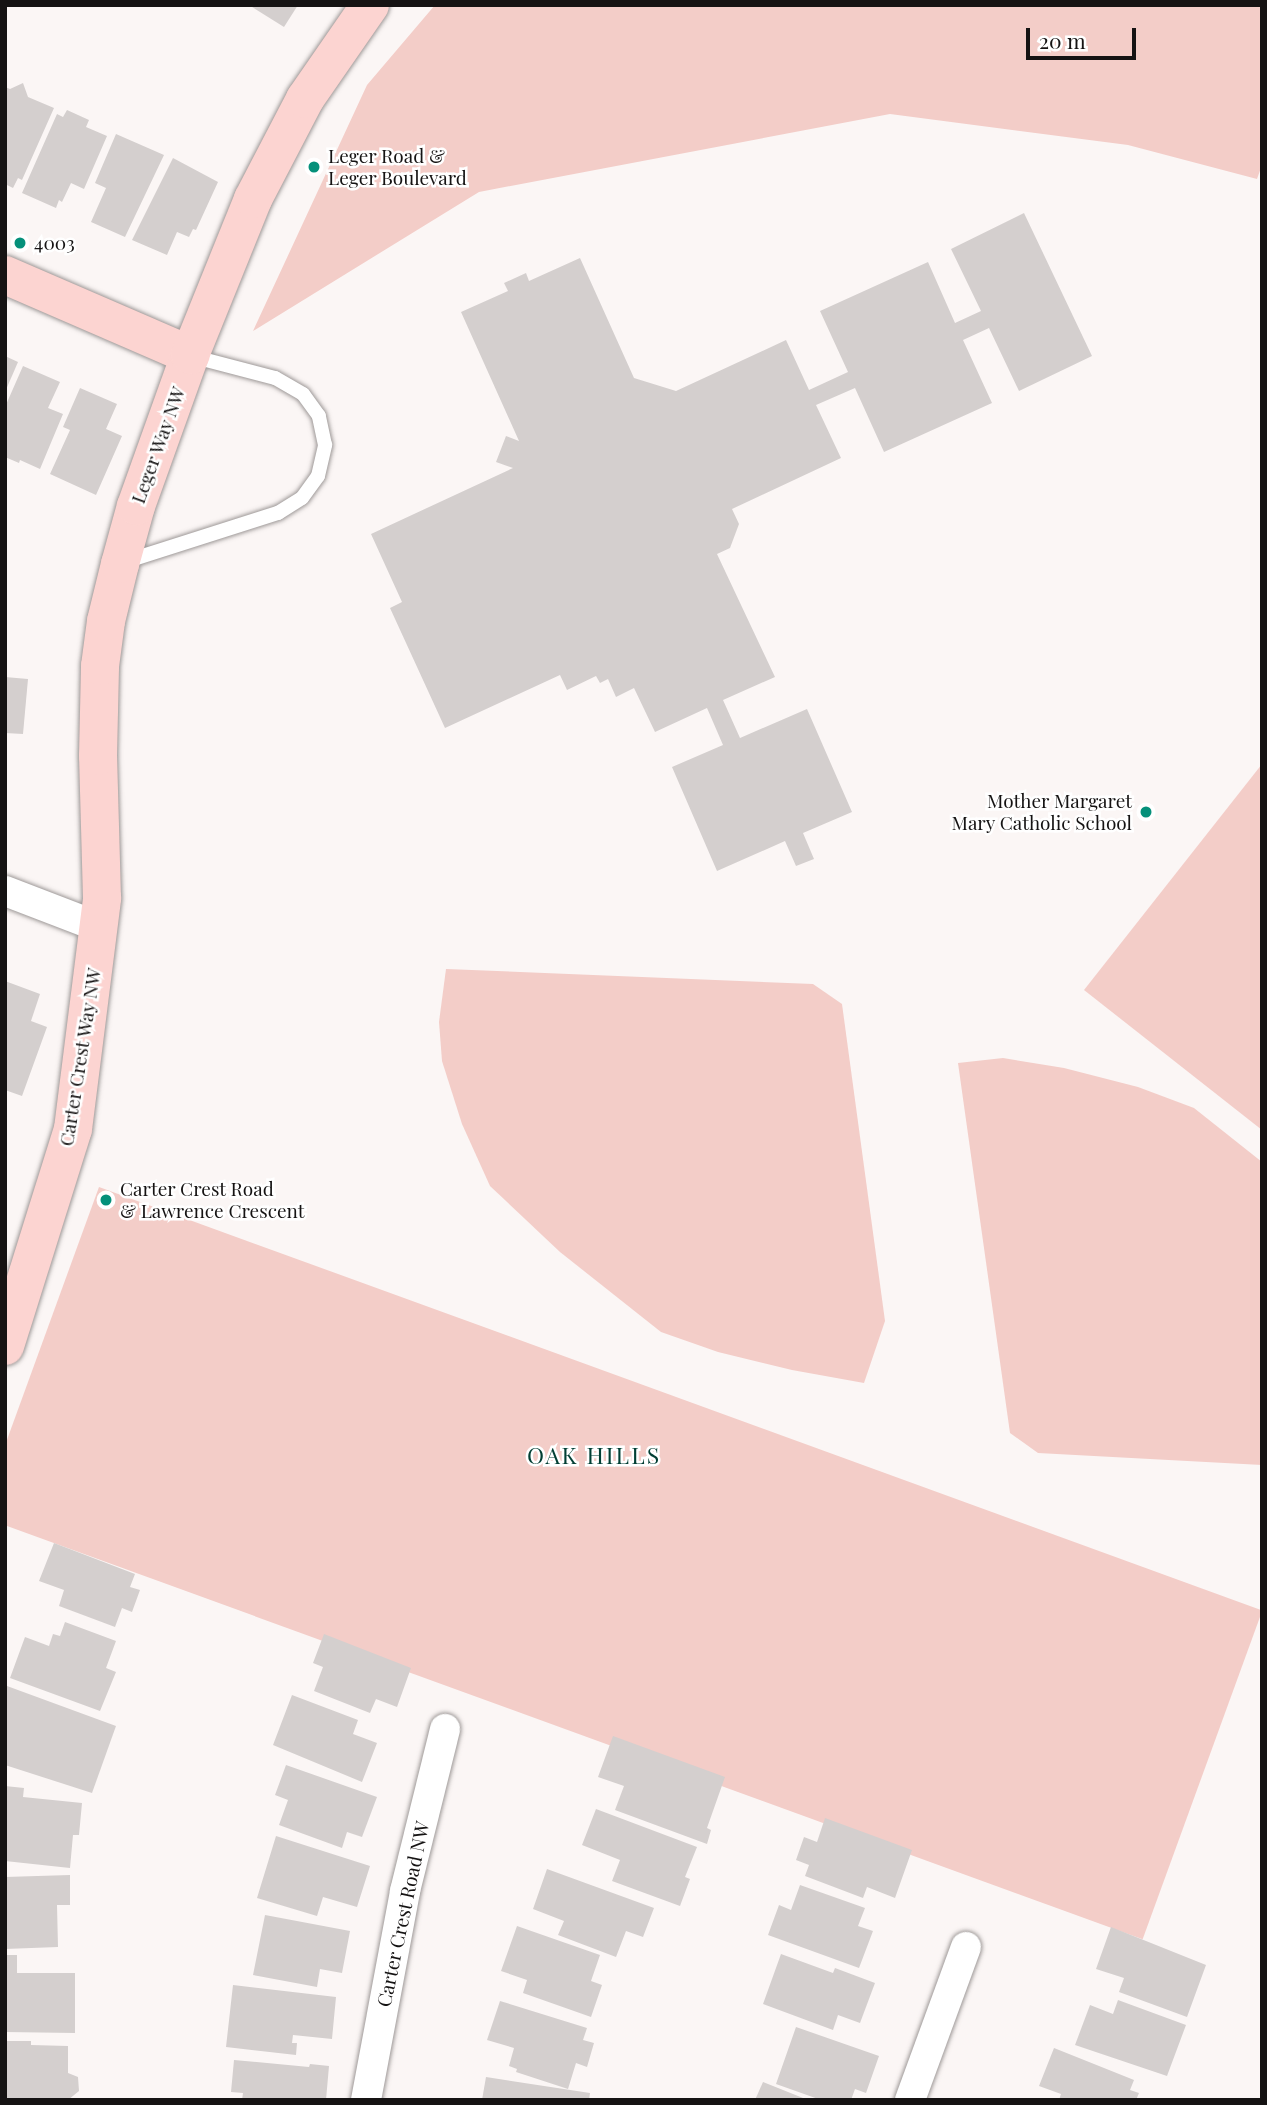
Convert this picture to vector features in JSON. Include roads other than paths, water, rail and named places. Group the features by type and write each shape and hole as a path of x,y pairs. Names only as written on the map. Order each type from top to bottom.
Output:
{"street":[{"name":"Leger Way NW","path":"99,927 102,898 98,756 100,678 106,621 136,506 190,355 253,199 278,148 338,48 370,5"},
{"path":"5,275 190,355"},
{"path":"5,891 99,927"},
{"name":"Carter Crest Way NW","path":"5,1346 73,1129 99,927"},
{"name":"Carter Crest Road NW","path":"366,2100 405,1891 445,1729"},
{"path":"910,2100 966,1947"}],"lane":[{"path":"120,564 278,513 302,498 318,476 325,445 319,416 303,394 275,378 190,355"}],"place":[{"name":"Leger Road & Leger Boulevard","path":"314,167"},
{"name":"4003","path":"20,243"},
{"name":"Mother Margaret Mary Catholic School","path":"1146,812"},
{"name":"Carter Crest Road & Lawrence Crescent","path":"106,1200"}],"district":[{"name":"OAK HILLS","path":"594,1455"}]}
